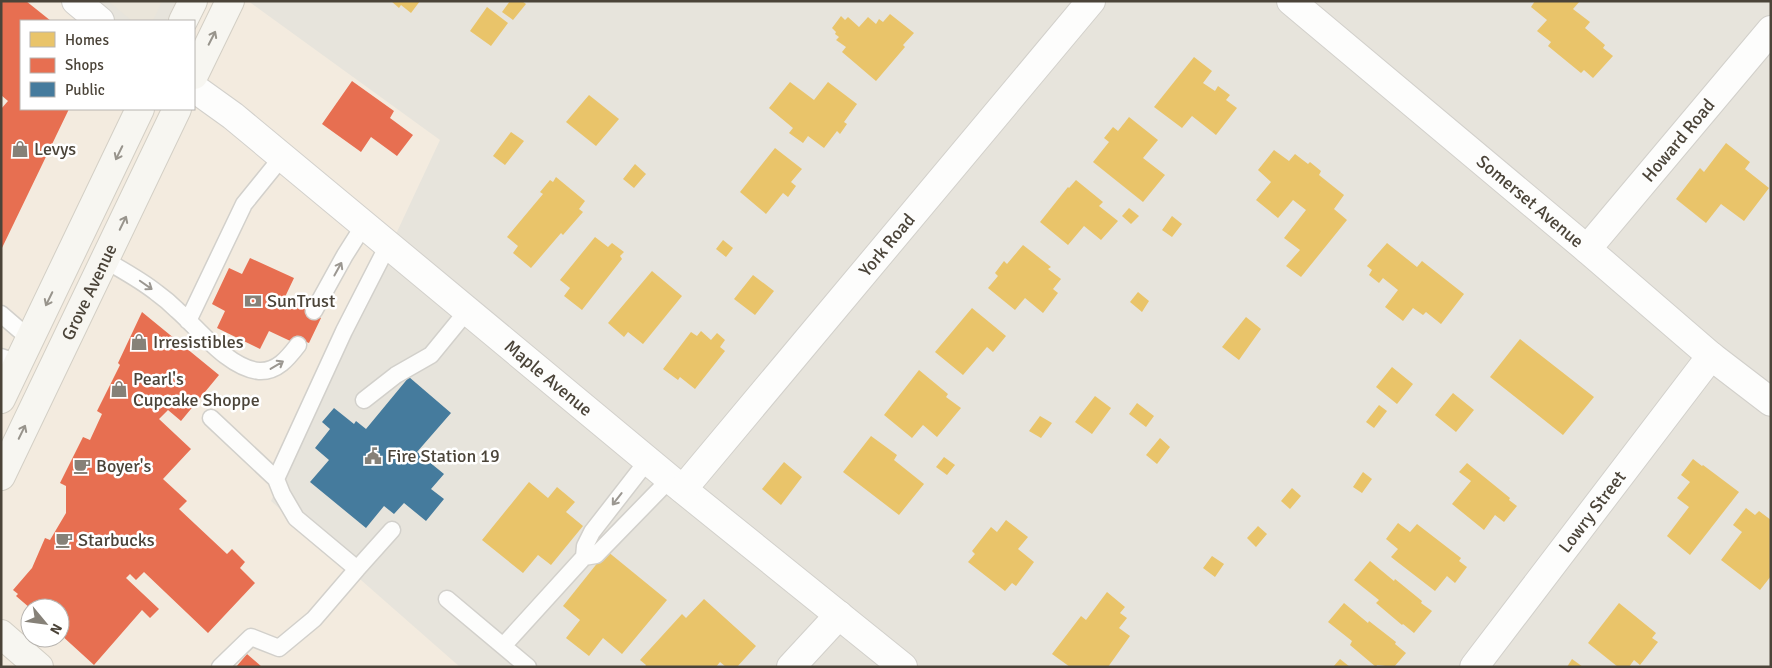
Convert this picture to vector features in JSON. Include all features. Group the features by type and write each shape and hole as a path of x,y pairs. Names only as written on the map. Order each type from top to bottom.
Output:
{"street":[{"path":"76,1 99,20"},
{"path":"184,20 193,1"},
{"path":"195,73 230,1"},
{"name":"York Road","path":"677,484 1091,1"},
{"name":"Somerset Avenue","path":"1292,1 1711,356 1771,402"},
{"name":"Howard Road","path":"1587,249 1771,30"},
{"name":"Maple Avenue","path":"195,89 233,116 677,484 903,667"},
{"name":"Grove Avenue","path":"2,394 10,360 30,339 140,110"},
{"name":"Grove Avenue","path":"1,476 177,110"},
{"name":"Lowry Street","path":"1474,667 1711,356"},
{"path":"791,667 839,615"},
{"path":"1,634 39,667"}],"lane":[{"path":"188,321 244,204 282,157"},
{"path":"314,312 345,255 364,225"},
{"path":"276,479 344,331 388,245"},
{"path":"105,260 155,292 208,341 246,368 257,371 271,369 280,365 298,345"},
{"path":"364,400 396,374 431,355 467,310"},
{"path":"1,314 30,339"},
{"path":"211,418 276,479 282,494 296,518 357,569"},
{"path":"503,646 584,557 585,546 592,532 648,460"},
{"path":"584,557 596,555 677,484"},
{"path":"220,667 251,637 279,648 314,619 392,530"},
{"path":"447,599 528,667"}],"shaded area":[{"path":"1,1 1771,1 1771,667 1,667"},
{"path":"1,1 83,1 109,20 20,20 20,110 195,110 195,20 168,20 177,1 248,1 440,140 271,501 460,667 1,667"},
{"path":"108,1 162,1 153,20 131,20"}],"building: Homes":[{"path":"391,1 420,1 411,13 401,5 399,8"},
{"path":"510,1 522,1 526,4 513,20 502,12"},
{"path":"1535,1 1580,1 1573,9 1590,22 1585,28 1605,45 1603,48 1613,56 1593,78 1584,70 1581,73 1548,46 1551,42 1537,31 1547,20 1531,7"},
{"path":"487,7 508,23 491,46 470,31"},
{"path":"890,14 914,33 903,45 905,47 876,81 842,52 846,47 836,40 839,37 832,28 841,16 845,20 848,17 859,27 868,17 876,24 879,19 883,22"},
{"path":"1194,57 1212,71 1203,83 1215,91 1218,86 1230,95 1226,100 1237,108 1216,135 1192,116 1182,128 1154,107"},
{"path":"790,82 814,100 828,82 857,104 844,122 847,124 840,134 837,131 824,148 808,136 803,143 789,133 793,128 769,108"},
{"path":"589,95 619,119 596,146 566,122"},
{"path":"1129,117 1158,140 1143,158 1165,175 1143,202 1093,162 1109,142 1104,138 1113,127 1118,131"},
{"path":"511,132 524,141 505,165 493,156"},
{"path":"1726,143 1750,162 1745,169 1769,188 1744,221 1721,204 1706,223 1676,199 1700,168 1704,172"},
{"path":"775,148 802,169 791,182 796,186 788,197 783,193 766,214 740,192"},
{"path":"1274,150 1289,161 1295,154 1308,164 1310,162 1321,171 1319,175 1344,195 1334,209 1347,220 1301,277 1286,266 1300,250 1284,238 1306,210 1293,200 1278,218 1256,200 1271,182 1258,170"},
{"path":"635,164 646,174 634,188 623,179"},
{"path":"556,177 585,201 579,209 583,212 563,235 561,233 531,268 513,253 518,246 507,237 543,194 540,192 550,180 553,182"},
{"path":"1076,180 1103,202 1099,206 1118,221 1101,240 1084,226 1068,245 1040,222 1068,187"},
{"path":"1129,208 1139,216 1131,224 1122,216"},
{"path":"1172,216 1182,224 1172,237 1162,230"},
{"path":"595,237 608,247 612,243 624,252 620,256 622,259 582,310 564,296 570,288 560,280"},
{"path":"723,240 733,248 726,257 716,249"},
{"path":"1387,243 1417,267 1422,261 1464,294 1441,324 1426,312 1423,315 1413,308 1403,321 1385,307 1398,290 1383,278 1379,283 1369,275 1372,270 1367,266"},
{"path":"1023,245 1051,267 1048,269 1061,279 1053,289 1058,293 1043,313 1025,298 1015,310 988,288 998,276 995,273 1004,261 1007,264"},
{"path":"652,271 682,296 643,344 628,332 624,337 608,323"},
{"path":"753,275 774,291 755,315 734,299"},
{"path":"1138,292 1149,301 1142,312 1130,302"},
{"path":"972,308 1006,336 993,352 987,347 963,375 935,352"},
{"path":"1246,317 1261,329 1239,360 1222,347"},
{"path":"701,331 711,340 717,333 725,340 720,347 725,351 695,389 680,377 678,380 663,369 691,332 697,336"},
{"path":"1520,339 1594,397 1563,435 1490,377"},
{"path":"1392,367 1413,384 1397,404 1376,387"},
{"path":"919,370 948,394 946,397 961,408 937,437 923,425 912,438 884,415"},
{"path":"1453,393 1474,410 1456,432 1435,415"},
{"path":"1095,396 1111,408 1092,434 1075,422"},
{"path":"1137,403 1154,416 1146,427 1129,414"},
{"path":"1379,405 1387,411 1374,428 1366,422"},
{"path":"1040,416 1052,423 1041,438 1029,431"},
{"path":"871,436 897,455 894,460 924,484 899,515 843,472"},
{"path":"1160,438 1170,447 1157,464 1146,455"},
{"path":"944,457 955,465 947,475 936,467"},
{"path":"1693,459 1739,492 1690,555 1667,536 1689,507 1677,498 1690,482 1681,475"},
{"path":"784,462 802,477 781,505 762,489"},
{"path":"1467,463 1510,498 1509,500 1517,506 1504,522 1495,515 1484,530 1452,504 1471,481 1459,472"},
{"path":"1363,472 1372,479 1362,493 1353,487"},
{"path":"529,482 548,498 557,487 575,502 566,512 583,526 551,565 538,555 523,573 482,540"},
{"path":"1292,488 1301,496 1290,509 1281,501"},
{"path":"1746,508 1755,515 1759,511 1771,520 1771,576 1760,590 1721,560 1742,532 1733,525"},
{"path":"1006,520 1028,537 1018,549 1034,562 1016,586 1012,583 1005,591 968,562 975,554 972,551 991,527 997,532"},
{"path":"1398,523 1410,532 1417,524 1461,558 1459,561 1467,567 1455,583 1447,576 1435,591 1391,557 1398,549 1386,539"},
{"path":"1258,526 1267,534 1256,547 1247,538"},
{"path":"607,551 667,600 622,654 603,638 589,656 566,638 580,620 563,606"},
{"path":"1212,556 1224,564 1215,577 1203,568"},
{"path":"1370,561 1394,581 1395,579 1432,611 1414,633 1376,603 1379,600 1354,580"},
{"path":"1107,592 1125,607 1120,613 1127,618 1119,628 1130,636 1108,667 1070,667 1052,654 1081,616 1086,620"},
{"path":"704,599 756,646 737,667 726,667 720,662 716,667 645,667 646,665 640,660 682,614 686,618"},
{"path":"1344,603 1368,623 1369,621 1396,642 1395,644 1406,653 1394,667 1377,665 1376,667 1350,645 1352,641 1328,622"},
{"path":"1619,603 1656,633 1652,638 1658,642 1640,665 1634,660 1629,667 1618,667 1588,643"},
{"path":"1340,659 1350,667 1333,667"},
{"path":"1572,659 1583,667 1567,667"}],"building: Shops":[{"path":"1,1 26,1 50,20 20,20 20,110 69,110 1,250 1,109 8,101 1,95"},
{"path":"352,81 394,111 390,118 413,135 397,156 371,137 361,152 322,124"},
{"name":"SunTrust","path":"250,258 294,278 285,297 318,313 317,315 321,318 309,343 304,341 301,346 269,331 260,349 217,328 225,311 212,304 229,268 242,274"},
{"path":"142,312 219,375 181,421 168,410 159,419 191,449 163,479 187,501 179,509 227,554 232,549 245,562 240,568 255,583 208,633 144,572 136,580 130,574 126,578 159,609 150,618 142,610 94,665 70,643 70,598 20,599 16,596 18,594 13,590 32,568 45,538 50,540 66,513 66,486 60,483 83,437 90,440 102,414 97,411 120,365 118,363"},
{"path":"247,654 262,667 236,667"}],"building: Public":[{"name":"Fire Station 19","path":"409,377 451,413 417,452 444,474 431,489 444,499 426,521 404,503 394,514 384,506 366,528 310,482 329,460 315,448 330,429 322,422 334,408 354,424 356,421 366,429"}],"place":[{"name":"Levys","path":"20,149"},
{"name":"SunTrust","path":"253,301"},
{"name":"Irresistibles","path":"139,342"},
{"name":"Pearl's Cupcake Shoppe","path":"119,389"},
{"name":"Fire Station 19","path":"373,456"},
{"name":"Boyer's","path":"82,466"},
{"name":"Starbucks","path":"64,540"}]}
